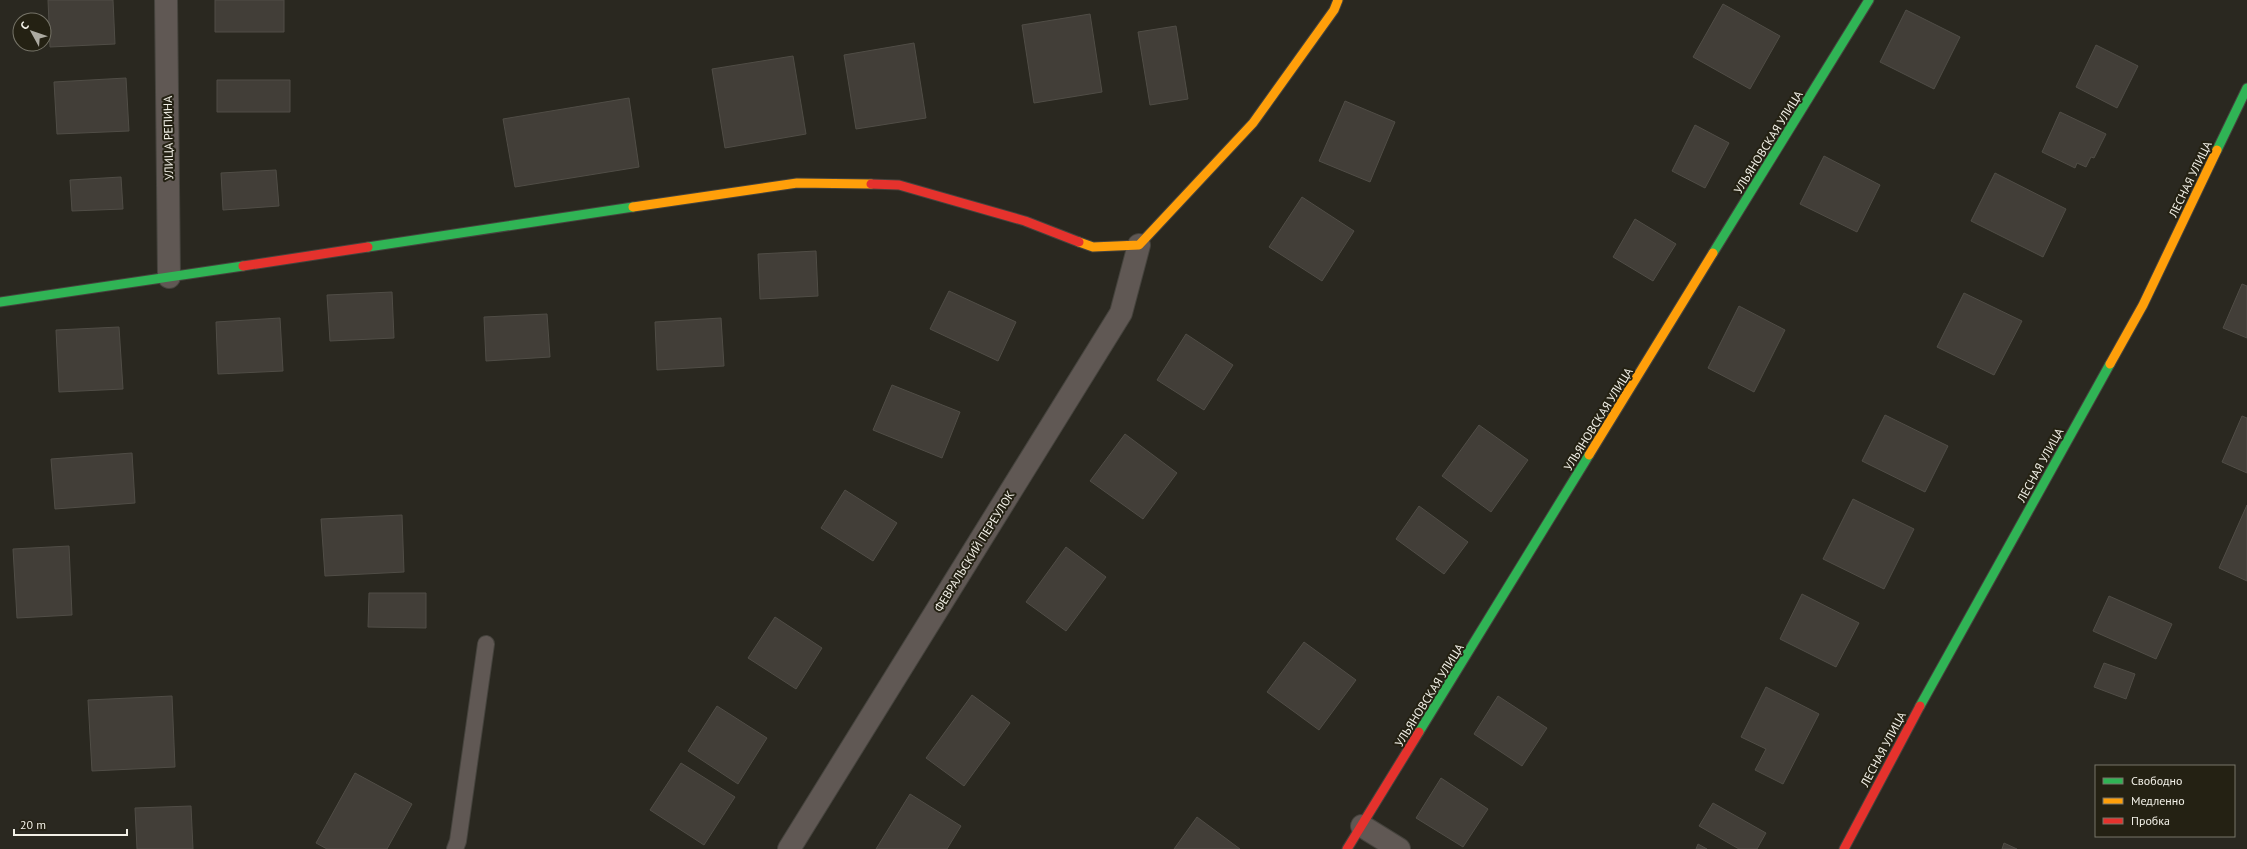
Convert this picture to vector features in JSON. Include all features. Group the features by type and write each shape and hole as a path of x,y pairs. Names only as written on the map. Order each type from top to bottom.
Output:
{"street":[{"name":"УЛИЦА РЕПИНА","path":"166,0 169,277"},
{"path":"0,302 797,183 899,185 1025,221 1093,247 1139,245 1253,123 1334,10 1338,0"},
{"name":"УЛЬЯНОВСКАЯ УЛИЦА","path":"1347,849 1869,0"},
{"name":"ЛЕСНАЯ УЛИЦА","path":"1844,849 1906,731 2143,305 2247,88"},
{"name":"ФЕВРАЛЬСКИЙ ПЕРЕУЛОК","path":"789,849 1121,314 1139,245"},
{"path":"1362,826 1399,849"}],"lane":[{"path":"455,849 458,841 486,644"}],"building":[{"path":"48,0 113,0 115,44 52,47 52,12 49,12"},
{"path":"215,0 284,0 284,32 215,32"},
{"path":"1723,4 1780,36 1750,89 1693,57"},
{"path":"1906,10 1960,37 1934,89 1880,62"},
{"path":"1090,14 1102,92 1034,103 1022,25"},
{"path":"1176,26 1188,99 1150,105 1138,32"},
{"path":"914,43 926,118 856,129 844,55"},
{"path":"2096,45 2138,66 2117,108 2076,87"},
{"path":"793,56 806,134 725,148 712,69"},
{"path":"126,78 129,131 57,134 54,82"},
{"path":"217,80 290,80 290,112 217,112"},
{"path":"629,98 639,167 515,187 503,119"},
{"path":"1345,101 1395,122 1370,182 1319,161"},
{"path":"2060,112 2106,134 2094,158 2091,157 2086,167 2077,163 2075,168 2042,152"},
{"path":"1695,125 1729,143 1705,188 1672,171"},
{"path":"1824,156 1880,185 1857,232 1800,204"},
{"path":"276,170 279,206 223,210 221,173"},
{"path":"1995,173 2066,209 2043,257 1971,221"},
{"path":"121,177 123,209 72,211 70,180"},
{"path":"1302,197 1354,231 1322,281 1269,247"},
{"path":"1635,219 1676,244 1653,281 1613,257"},
{"path":"816,251 818,296 760,299 758,254"},
{"path":"2242,284 2247,286 2247,338 2223,328"},
{"path":"949,291 1016,322 998,361 930,329"},
{"path":"392,292 394,338 330,341 327,295"},
{"path":"1964,293 2022,321 1994,375 1937,347"},
{"path":"1739,306 1785,330 1754,392 1708,368"},
{"path":"547,314 550,357 486,361 484,317"},
{"path":"280,318 283,371 218,374 216,322"},
{"path":"721,318 724,366 657,370 655,322"},
{"path":"119,327 123,389 59,392 56,330"},
{"path":"1186,334 1233,365 1204,410 1157,380"},
{"path":"892,385 960,412 942,458 873,430"},
{"path":"1885,415 1948,446 1925,492 1862,461"},
{"path":"2242,416 2247,418 2247,473 2222,462"},
{"path":"1479,425 1528,460 1491,512 1442,476"},
{"path":"1125,434 1177,473 1143,519 1090,481"},
{"path":"132,453 135,503 55,509 51,459"},
{"path":"845,490 897,523 873,561 821,528"},
{"path":"1853,499 1914,529 1884,589 1823,559"},
{"path":"2247,505 2247,581 2219,568"},
{"path":"1419,506 1468,542 1444,574 1396,539"},
{"path":"402,515 404,572 325,576 321,519"},
{"path":"69,546 72,615 17,618 13,549"},
{"path":"1066,547 1106,577 1066,631 1026,602"},
{"path":"369,593 426,593 426,628 368,627"},
{"path":"1802,594 1859,623 1836,667 1780,639"},
{"path":"2109,596 2172,624 2156,659 2093,631"},
{"path":"775,617 822,648 796,689 748,658"},
{"path":"1304,642 1356,680 1319,730 1267,692"},
{"path":"2104,663 2135,674 2126,699 2094,687"},
{"path":"1766,687 1819,714 1783,784 1755,770 1766,749 1741,737"},
{"path":"972,695 1010,723 964,786 926,758"},
{"path":"172,696 175,767 92,771 88,700"},
{"path":"1498,696 1547,728 1522,766 1474,734"},
{"path":"717,706 767,738 738,784 688,751"},
{"path":"681,763 735,797 704,845 650,810"},
{"path":"355,773 412,804 387,849 327,849 316,843"},
{"path":"1441,778 1488,809 1463,847 1416,818"},
{"path":"910,794 961,826 947,849 876,849"},
{"path":"1713,803 1766,833 1757,849 1739,849 1699,826"},
{"path":"191,806 193,849 137,849 135,808"},
{"path":"1197,817 1240,849 1174,849"},
{"path":"2004,843 2017,849 2002,849"},
{"path":"1698,844 1707,849 1696,849"}],"traffic: fast":[{"path":"1713,253 1869,0"},
{"path":"2217,150 2247,88"},
{"path":"368,247 633,207"},
{"path":"0,302 243,266"},
{"path":"1920,706 2110,364"},
{"path":"1419,732 1589,455"}],"traffic: slow":[{"path":"1079,242 1093,247 1139,245 1253,123 1334,10 1338,0"},
{"path":"2110,364 2143,305 2217,150"},
{"path":"633,207 797,183 871,184"},
{"path":"1589,455 1713,253"}],"traffic: jam":[{"path":"871,184 899,185 1025,221 1079,242"},
{"path":"243,266 368,247"},
{"path":"1844,849 1920,706"},
{"path":"1347,849 1419,732"}]}
